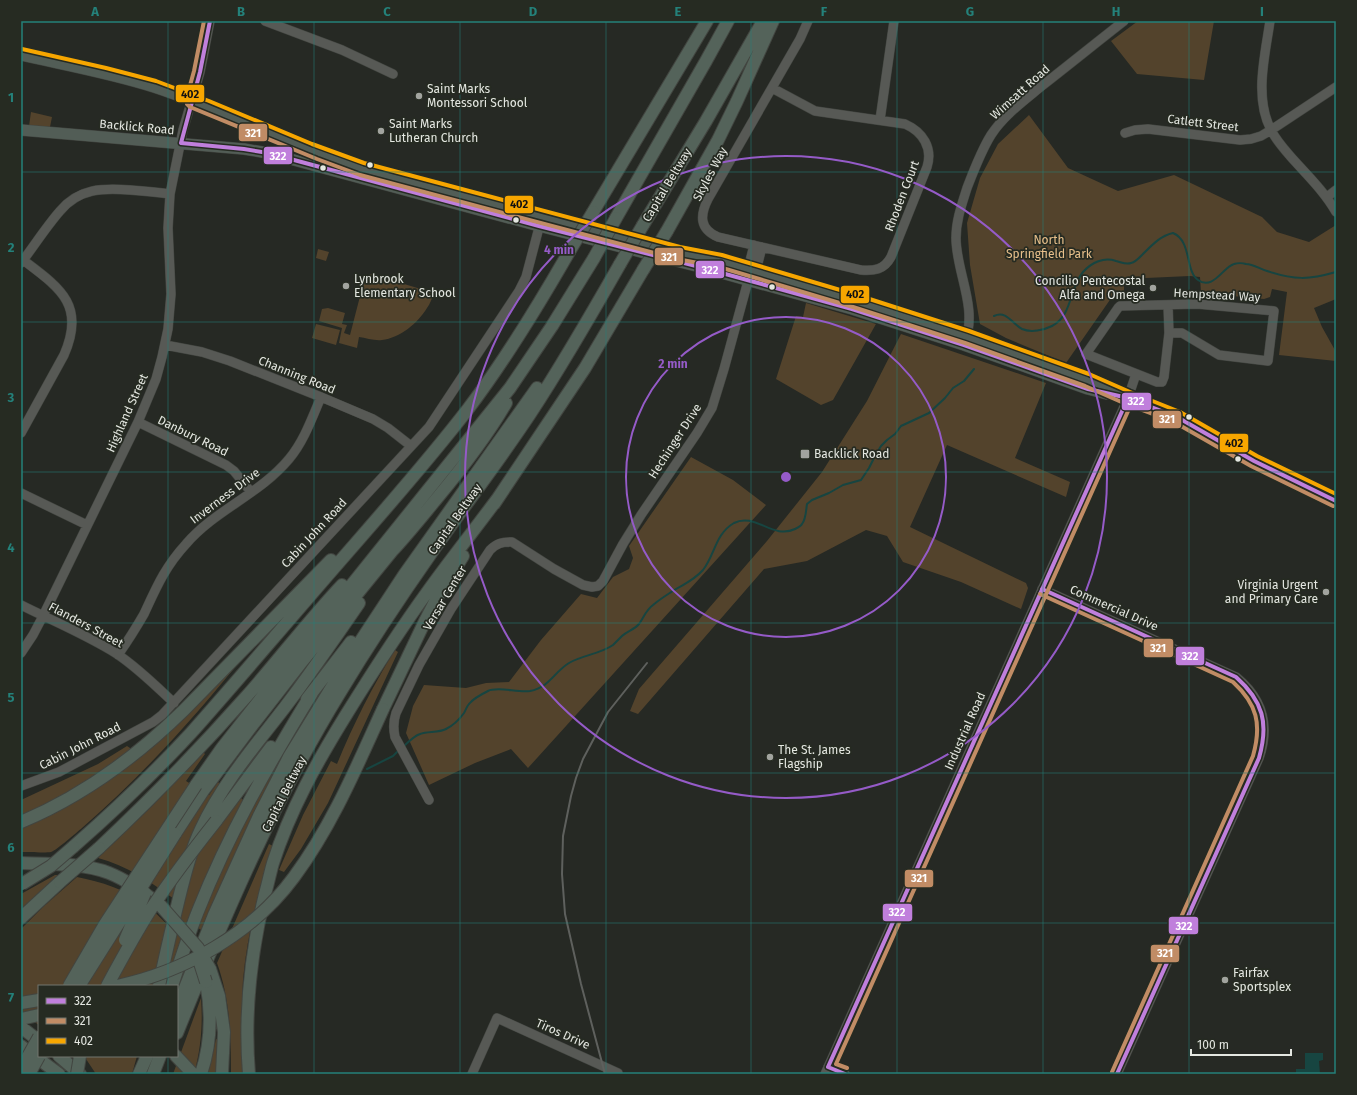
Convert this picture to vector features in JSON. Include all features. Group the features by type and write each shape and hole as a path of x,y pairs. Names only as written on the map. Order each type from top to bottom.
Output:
{"highway":[{"path":"21,882 41,867 73,847 131,794 190,734 409,480 467,410 501,363 539,304 707,21"},
{"path":"70,985 105,924 200,788 251,727 295,670 392,551 462,468 487,434 594,258 728,21"},
{"name":"Capital Beltway","path":"178,1031 215,940 255,849 319,728 375,636 530,414 578,338 763,21"},
{"path":"119,985 184,964 222,943 248,924 272,903 294,878 314,848 335,810 404,662 438,596 498,498 585,368 667,231 738,101 773,21"},
{"path":"108,985 132,940 179,869 312,693 404,575 535,392 620,264"},
{"path":"107,985 138,908 175,834 222,748 398,526 510,388 552,326"},
{"path":"21,822 48,810 84,790 131,758 166,727 409,480"},
{"path":"249,1074 248,1013 251,970 259,921 273,863 293,811 325,750 377,665 428,591 498,498"},
{"path":"21,918 99,848 150,799 203,744 329,599 398,526"},
{"path":"159,985 189,860 207,818 220,795 246,757 319,661 405,537"},
{"path":"178,1005 214,915 259,816 289,757 347,662 404,575"},
{"path":"172,985 198,911 247,805 273,756 312,693"},
{"path":"80,985 175,834"},
{"path":"21,863 70,865 109,873 142,890 161,906 198,948 210,969 219,996 224,1032 222,1074"},
{"path":"180,926 197,955 206,982 210,1005 208,1040 201,1074"},
{"path":"21,1003 38,1000"},
{"path":"21,1019 38,1015"},
{"path":"21,1028 38,1040"},
{"path":"21,1069 38,1039"},
{"path":"21,1046 59,1074"},
{"path":"29,1074 38,1057"},
{"path":"60,1057 80,1074"},
{"path":"77,1074 80,1057"},
{"path":"139,1074 143,1057"},
{"path":"139,1074 147,1057"},
{"path":"153,1074 160,1057"},
{"path":"162,1074 168,1057"},
{"path":"177,1057 193,1074"}],"main road":[{"name":"Backlick Road","path":"21,55 100,72 154,87 238,119 317,154 348,165 748,281 854,305"},
{"name":"Backlick Road","path":"21,130 180,143 244,149 268,153 541,222 720,261 752,270 966,341 1088,389 1128,398 1177,417 1254,461 1336,501"},
{"path":"1319,493 1336,493"}],"street":[{"name":"Highland Street","path":"21,653 43,616 138,422 156,379 165,345 170,312 171,294 168,228 170,194 180,143 200,72 210,21"},
{"path":"265,21 342,50 393,74"},
{"name":"Skyles Way","path":"758,246 711,234 704,226 703,216 708,199 800,39 808,21"},
{"path":"880,120 894,21"},
{"name":"Wimsatt Road","path":"966,341 969,327 969,313 967,296 957,252 957,224 961,207 980,156 991,135 1018,106 1124,21"},
{"path":"1270,21 1262,86 1265,112 1271,130 1291,157 1327,197 1336,212"},
{"name":"Catlett Street","path":"1125,133 1135,130 1148,129 1240,140 1251,139 1261,136 1271,130 1336,87"},
{"name":"Rhoden Court","path":"758,246 861,270 878,270 886,265 891,258 930,156 925,140 921,134 911,126 880,120 815,112 772,88"},
{"path":"21,433 64,355 69,344 72,327 71,312 62,293 52,282 22,262 60,211 71,201 84,193 108,189 170,194"},
{"path":"1327,197 1336,190"},
{"name":"Cabin John Road","path":"21,786 59,772 153,722 162,715 411,446 437,417 520,290 526,277 541,222"},
{"path":"748,281 758,246"},
{"name":"Hechinger Drive","path":"616,560 623,544 641,514 697,433 712,408 748,281"},
{"name":"Hempstead Way","path":"1136,374 1086,354 1120,306 1197,304 1274,311 1268,361 1220,355 1182,333 1169,333"},
{"path":"1136,374 1157,382 1162,382 1164,377 1169,333 1168,305"},
{"name":"Channing Road","path":"165,345 202,352 230,360 321,397 373,419 388,428 411,446"},
{"name":"Industrial Road","path":"826,1070 1128,398 1136,374"},
{"name":"Inverness Drive","path":"118,655 135,630 159,581 174,557 199,530 269,479 289,459 305,433 321,397"},
{"name":"Danbury Road","path":"138,422 226,465 234,471 251,492"},
{"path":"21,493 87,525"},
{"name":"Versar Center","path":"429,800 398,743 393,730 393,721 420,665 451,608 490,550 496,544 512,542 554,569 583,585 592,587 598,586 603,581 616,560"},
{"name":"Commercial Drive","path":"1042,589 1236,677 1254,696 1262,712 1264,720 1264,738 1259,758 1117,1074"},
{"name":"Flanders Street","path":"21,605 95,641 118,655 174,702"},
{"name":"Tiros Drive","path":"472,1074 497,1018 618,1073"},
{"path":"596,1063 600,1074"},
{"path":"826,1070 845,1074"}],"green space":[{"path":"1138,21 1214,21 1204,80 1137,74 1111,41"},
{"path":"31,112 52,117 50,127 29,126"},
{"name":"North Springfield Park","path":"1029,115 1068,168 1118,191 1174,175 1262,217 1277,232 1309,242 1336,225 1336,299 1314,308 1322,327 1336,352 1336,361 1279,355 1287,292 1272,289 1270,297 1264,299 1201,293 1200,277 1190,276 1124,279 1124,293 1114,294 1066,363 1006,338 980,324 970,265 967,223 980,178 998,144"},
{"path":"318,249 329,252 326,261 316,258"},
{"path":"371,274 434,293 429,305 419,319 402,333 389,339 382,340 359,337 357,348 339,343 342,328 319,321 322,309 328,308 345,313 342,324 347,325 344,333 350,335 365,277"},
{"path":"806,303 876,324 833,400 821,405 776,379 796,316 803,317"},
{"path":"316,324 340,330 336,345 312,338"},
{"path":"901,334 1046,383 1015,458 1070,482 1066,497 947,445 910,527 1026,583 1028,588 1021,609 961,582 903,562 887,536 866,530 807,561 764,569 638,714 630,711 639,689 767,541 822,472 867,401"},
{"path":"691,457 733,480 766,505 528,768 511,749 475,763 429,785 406,733 413,706 424,685 466,688 486,683 509,682 541,640 581,594 597,598 613,577 629,569 633,558 629,546"},
{"path":"395,650 398,652 328,803 301,849 284,872 279,870 303,815 331,761 337,764 364,706"},
{"path":"245,655 207,701 147,767 82,828 54,851 21,852 21,829 89,793"},
{"path":"311,706 314,708 203,931 198,928 239,832 273,767"},
{"path":"127,746 130,748 130,752 106,771 21,816 21,800 98,764"},
{"path":"203,752 205,754 186,781 209,795 218,782 220,784 174,899 138,875 119,865 98,858 152,806"},
{"path":"241,798 244,801 169,977 165,975 184,896 199,847 218,827"},
{"path":"269,844 273,846 254,912 247,946 243,980 242,1027 244,1074 231,1074 229,1017 225,990 217,963"},
{"path":"55,875 58,875 21,909 21,894"},
{"path":"77,877 122,890 138,899 167,924 153,985 38,985 38,1024 21,1013 21,929"},
{"path":"201,998 201,1036 194,1074 173,1074"},
{"path":"216,1039 218,1040 218,1074 208,1074"},
{"path":"85,1057 137,1057 132,1074 96,1074"}],"water":[{"path":"1305,1053 1323,1053 1323,1060 1319,1061 1320,1074 1296,1074 1296,1069 1305,1069"}],"waterway":[{"path":"994,316 1006,316 1018,327 1029,331 1045,329 1052,326 1064,315 1079,278 1090,266 1103,260 1112,260 1129,264 1138,259 1156,241 1173,233 1183,242 1194,276 1203,283 1213,281 1230,266 1238,263 1251,265 1277,274 1302,278 1309,278 1336,272"},
{"path":"403,747 418,735 436,732 451,726 460,718 472,701 488,691 497,689 530,691 537,689 547,683 569,663 613,645 624,634 637,626 651,607 690,581 703,570 719,539 734,523 749,521 779,531 787,531 799,527 804,520 807,504 812,500 843,485 861,480 881,446 895,434 901,426 929,413 953,388 964,381 974,369"},
{"path":"367,769 393,756 399,750"}],"railway":[{"path":"605,1074 581,984 565,914 562,874 563,836 571,796 583,759 608,712 647,663"}],"transit line":[{"name":"321","path":"204,21 194,71 186,100 190,107 360,175 677,259 719,267 853,307 965,343 1085,386 1126,404 1174,422 1251,466 1333,506"},
{"name":"322","path":"210,21 200,72 181,143 244,149 268,153 539,226 700,267 852,309 964,345 1088,389 1128,398 1177,417 1254,461 1336,501"},
{"name":"402","path":"22,49 156,81 209,101 312,144 364,163 680,247 722,255 857,295 969,331 1089,374 1180,412 1257,456 1336,494"},
{"name":"322","path":"845,1074 828,1067 1128,398"},
{"name":"321","path":"847,1068 836,1064 1133,400"},
{"name":"322","path":"1042,589 1236,677 1245,686 1258,704 1263,723 1262,745 1259,758 1117,1074"},
{"name":"321","path":"1040,594 1233,682 1248,698 1257,724 1256,745 1253,756 1112,1072"}],"place":[{"name":"Saint Marks Montessori School","path":"419,96"},
{"name":"Saint Marks Lutheran Church","path":"381,131"},
{"name":"Lynbrook Elementary School","path":"346,286"},
{"name":"Concilio Pentecostal Alfa and Omega","path":"1153,288"},
{"name":"Backlick Road","path":"805,454"},
{"name":"Virginia Urgent and Primary Care","path":"1326,592"},
{"name":"The St. James Flagship","path":"770,757"},
{"name":"Fairfax Sportsplex","path":"1225,980"}]}
